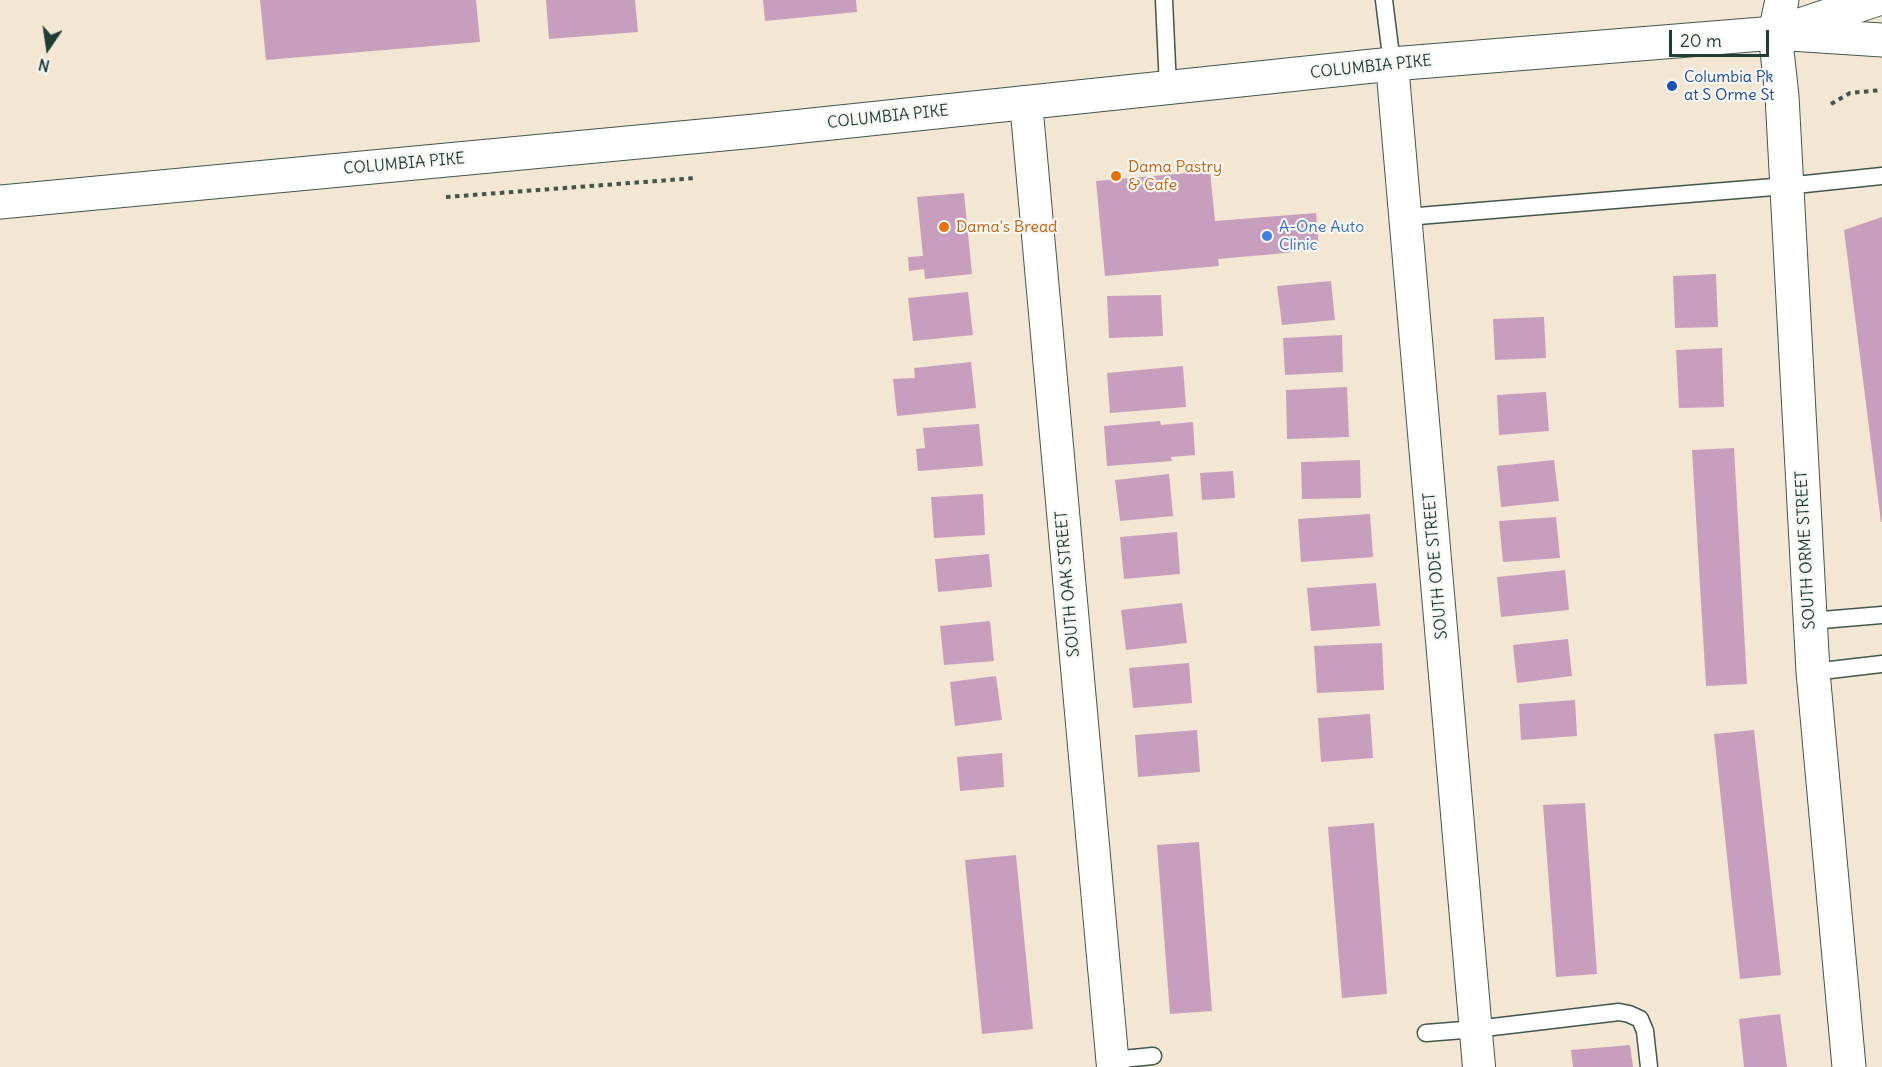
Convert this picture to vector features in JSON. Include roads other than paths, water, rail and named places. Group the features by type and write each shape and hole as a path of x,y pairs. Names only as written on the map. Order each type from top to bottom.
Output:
{"main road":[{"name":"SOUTH ORME STREET","path":"1782,0 1775,33 1782,96 1813,672 1849,1067"},
{"name":"COLUMBIA PIKE","path":"1775,33 1875,0"},
{"name":"COLUMBIA PIKE","path":"0,202 743,132 1392,64 1775,33 1882,40"}],"street":[{"name":"SOUTH ODE STREET","path":"1392,64 1479,1067"},
{"name":"SOUTH OAK STREET","path":"1026,102 1112,1063"}],"lane":[{"path":"1164,0 1168,87"},
{"path":"1384,0 1392,64"},
{"path":"1406,217 1882,176"},
{"path":"1810,621 1882,615"},
{"path":"1813,672 1882,664"},
{"path":"1426,1033 1619,1012 1640,1019 1645,1031 1649,1067"},
{"path":"1112,1063 1153,1056"}],"place":[{"name":"Columbia Pk at S Orme St","path":"1672,86"},
{"name":"Dama Pastry & Cafe","path":"1116,176"},
{"name":"Dama's Bread","path":"944,227"},
{"name":"A-One Auto Clinic","path":"1267,236"}]}
